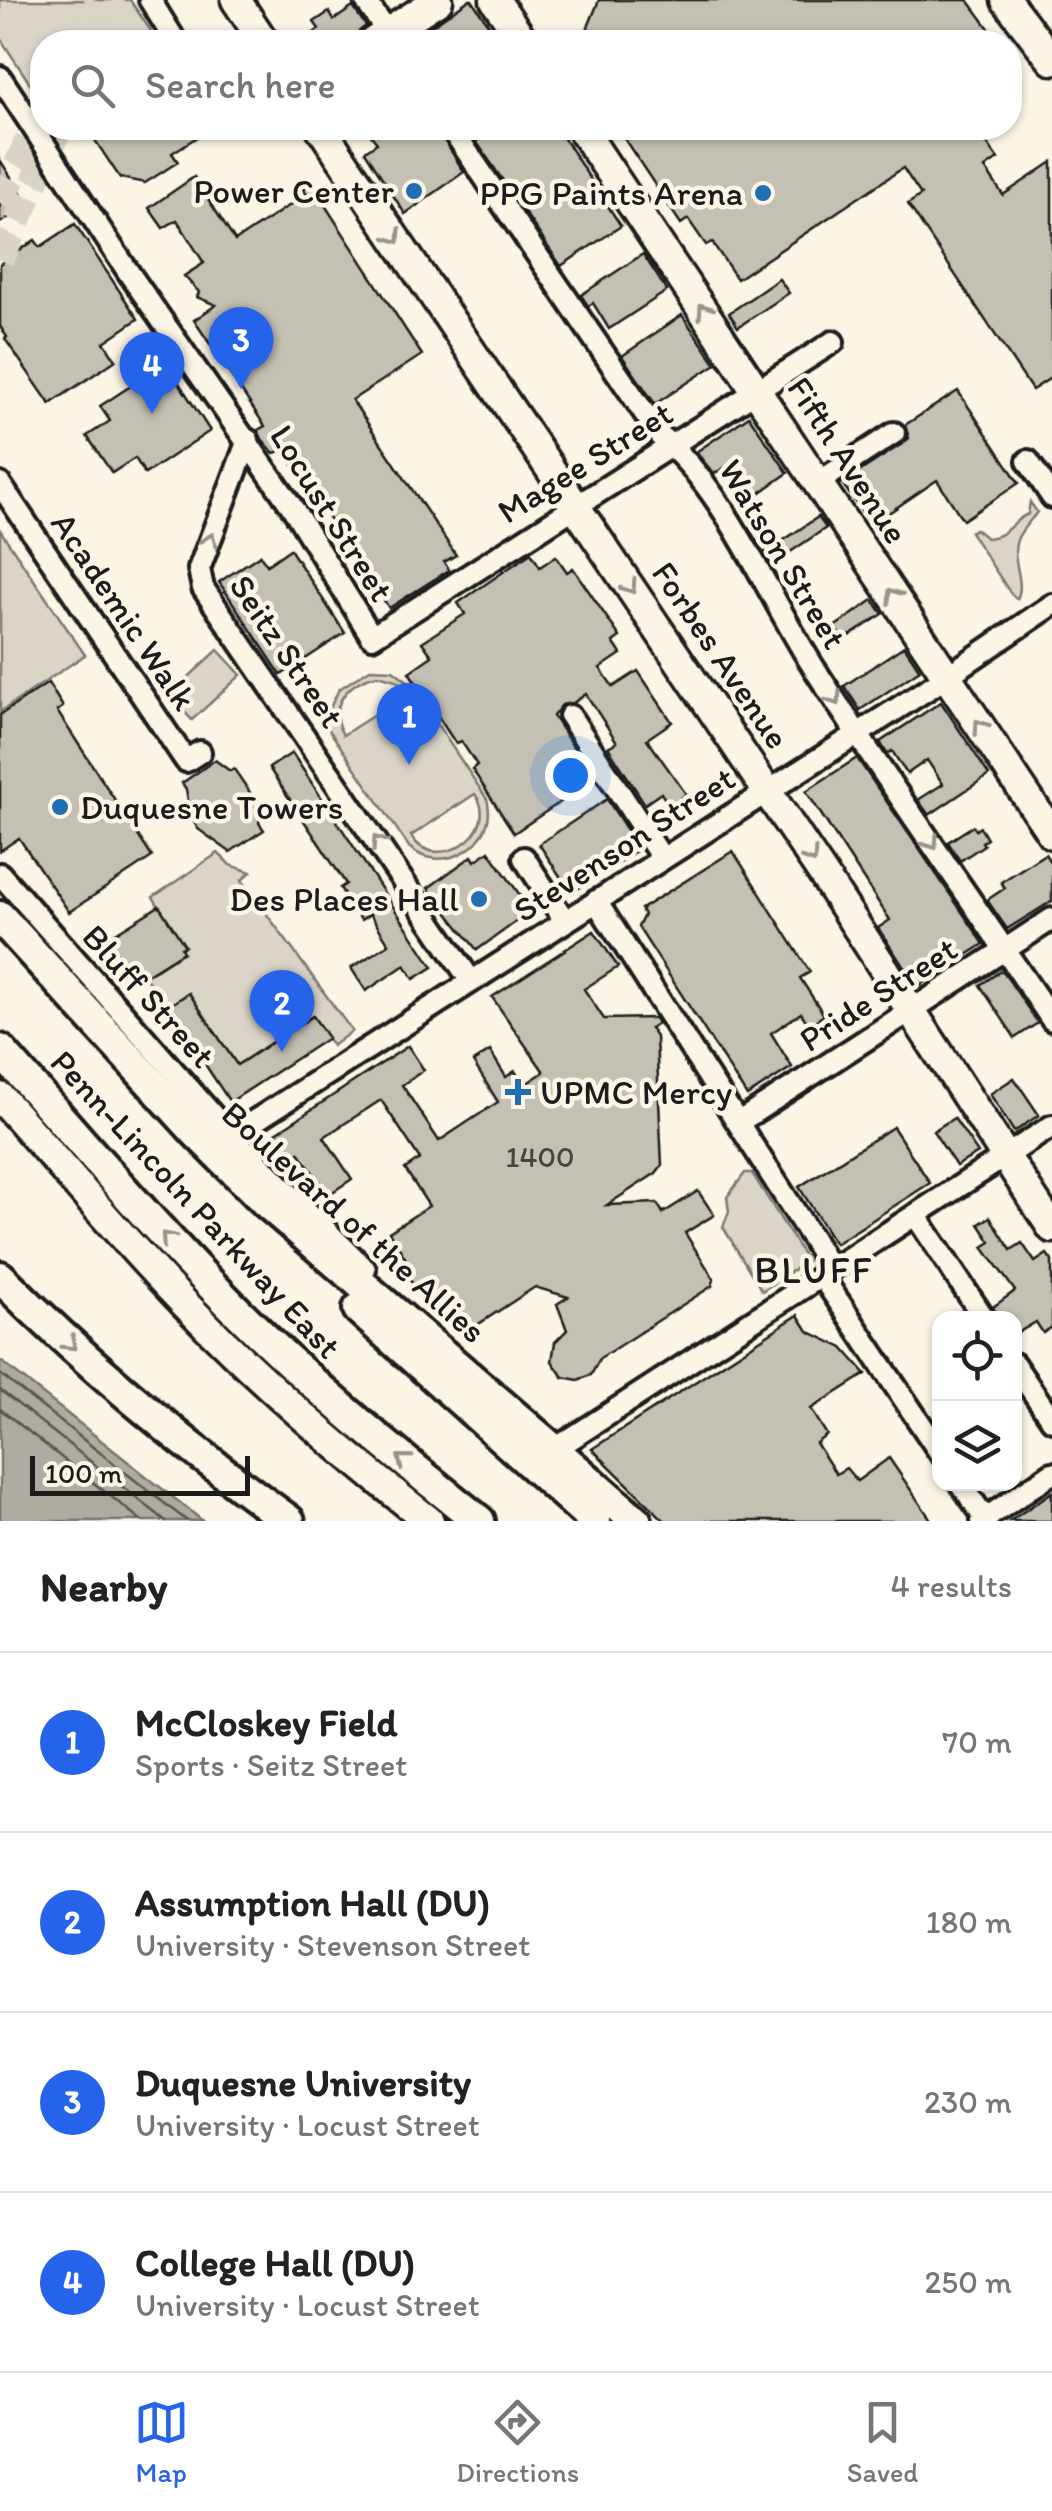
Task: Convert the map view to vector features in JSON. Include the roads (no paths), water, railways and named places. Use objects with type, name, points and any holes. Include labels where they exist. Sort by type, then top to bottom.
[{"type":"highway","name":"Boulevard of the Allies","points":[[0,916],[196,1132],[266,1202],[636,1521]]},
{"type":"highway","name":"Boulevard of the Allies","points":[[0,943],[234,1195],[596,1521]]},
{"type":"highway","name":"Penn-Lincoln Parkway East","points":[[0,1050],[168,1240],[267,1341],[360,1424],[479,1521]]},
{"type":"highway","points":[[0,1276],[137,1404],[288,1521]]},
{"type":"main road","points":[[236,0],[256,30]]},
{"type":"main road","points":[[396,30],[438,0]]},
{"type":"main road","points":[[495,0],[516,30]]},
{"type":"main road","points":[[1006,0],[1052,60]]},
{"type":"main road","points":[[1029,0],[1052,30]]},
{"type":"main road","name":"Forbes Avenue","points":[[329,140],[767,791],[1052,1228]]},
{"type":"main road","name":"Fifth Avenue","points":[[589,140],[1052,834]]},
{"type":"main road","points":[[0,1097],[145,1261],[220,1339],[299,1413],[428,1521]]},
{"type":"street","points":[[150,0],[169,30]]},
{"type":"street","points":[[365,0],[380,30]]},
{"type":"street","name":"Locust Street","points":[[0,77],[30,123]]},
{"type":"street","name":"Locust Street","points":[[41,140],[131,276],[248,440],[372,637]]},
{"type":"street","name":"Watson Street","points":[[459,140],[660,436],[685,457],[742,543],[814,668],[1052,1020]]},
{"type":"street","name":"Magee Street","points":[[372,637],[833,342]]},
{"type":"street","points":[[818,482],[894,432]]},
{"type":"street","name":"Seitz Street","points":[[248,440],[199,569],[202,588],[471,981]]},
{"type":"street","points":[[1028,461],[1052,498]]},
{"type":"street","name":"Academic Walk","points":[[0,484],[186,761],[200,752]]},
{"type":"street","name":"Stevenson Street","points":[[231,1136],[947,676],[1052,604]]},
{"type":"street","points":[[570,716],[662,858]]},
{"type":"street","points":[[524,858],[565,921]]},
{"type":"street","name":"Bluff Street","points":[[0,874],[231,1136],[349,1254],[555,1448]]},
{"type":"street","points":[[596,901],[813,1240],[823,1257],[829,1287],[932,1440]]},
{"type":"street","name":"Pride Street","points":[[739,1122],[1052,919]]},
{"type":"street","points":[[555,1448],[1052,1126]]},
{"type":"street","points":[[916,1216],[979,1311]]},
{"type":"street","points":[[1022,1376],[1052,1420]]},
{"type":"street","points":[[966,1491],[985,1520],[1052,1473]]},
{"type":"water","points":[[2,1362],[203,1521],[0,1521]]},
{"type":"tunnel","points":[[80,30],[95,0]]},
{"type":"tunnel","points":[[102,30],[124,0]]},
{"type":"tunnel","points":[[0,204],[30,138]]},
{"type":"tunnel","points":[[0,260],[54,140]]},
{"type":"place","name":"Power Center","points":[[414,191]]},
{"type":"place","name":"PPG Paints Arena","points":[[763,193]]},
{"type":"place","name":"Duquesne University","points":[[241,389]]},
{"type":"place","name":"College Hall (DU)","points":[[152,414]]},
{"type":"place","name":"McCloskey Field","points":[[409,765]]},
{"type":"place","name":"Duquesne Towers","points":[[60,807]]},
{"type":"place","name":"Des Places Hall","points":[[479,899]]},
{"type":"place","name":"Assumption Hall (DU)","points":[[282,1052]]},
{"type":"place","name":"UPMC Mercy","points":[[518,1092]]},
{"type":"district","name":"BLUFF","points":[[814,1270]]}]
